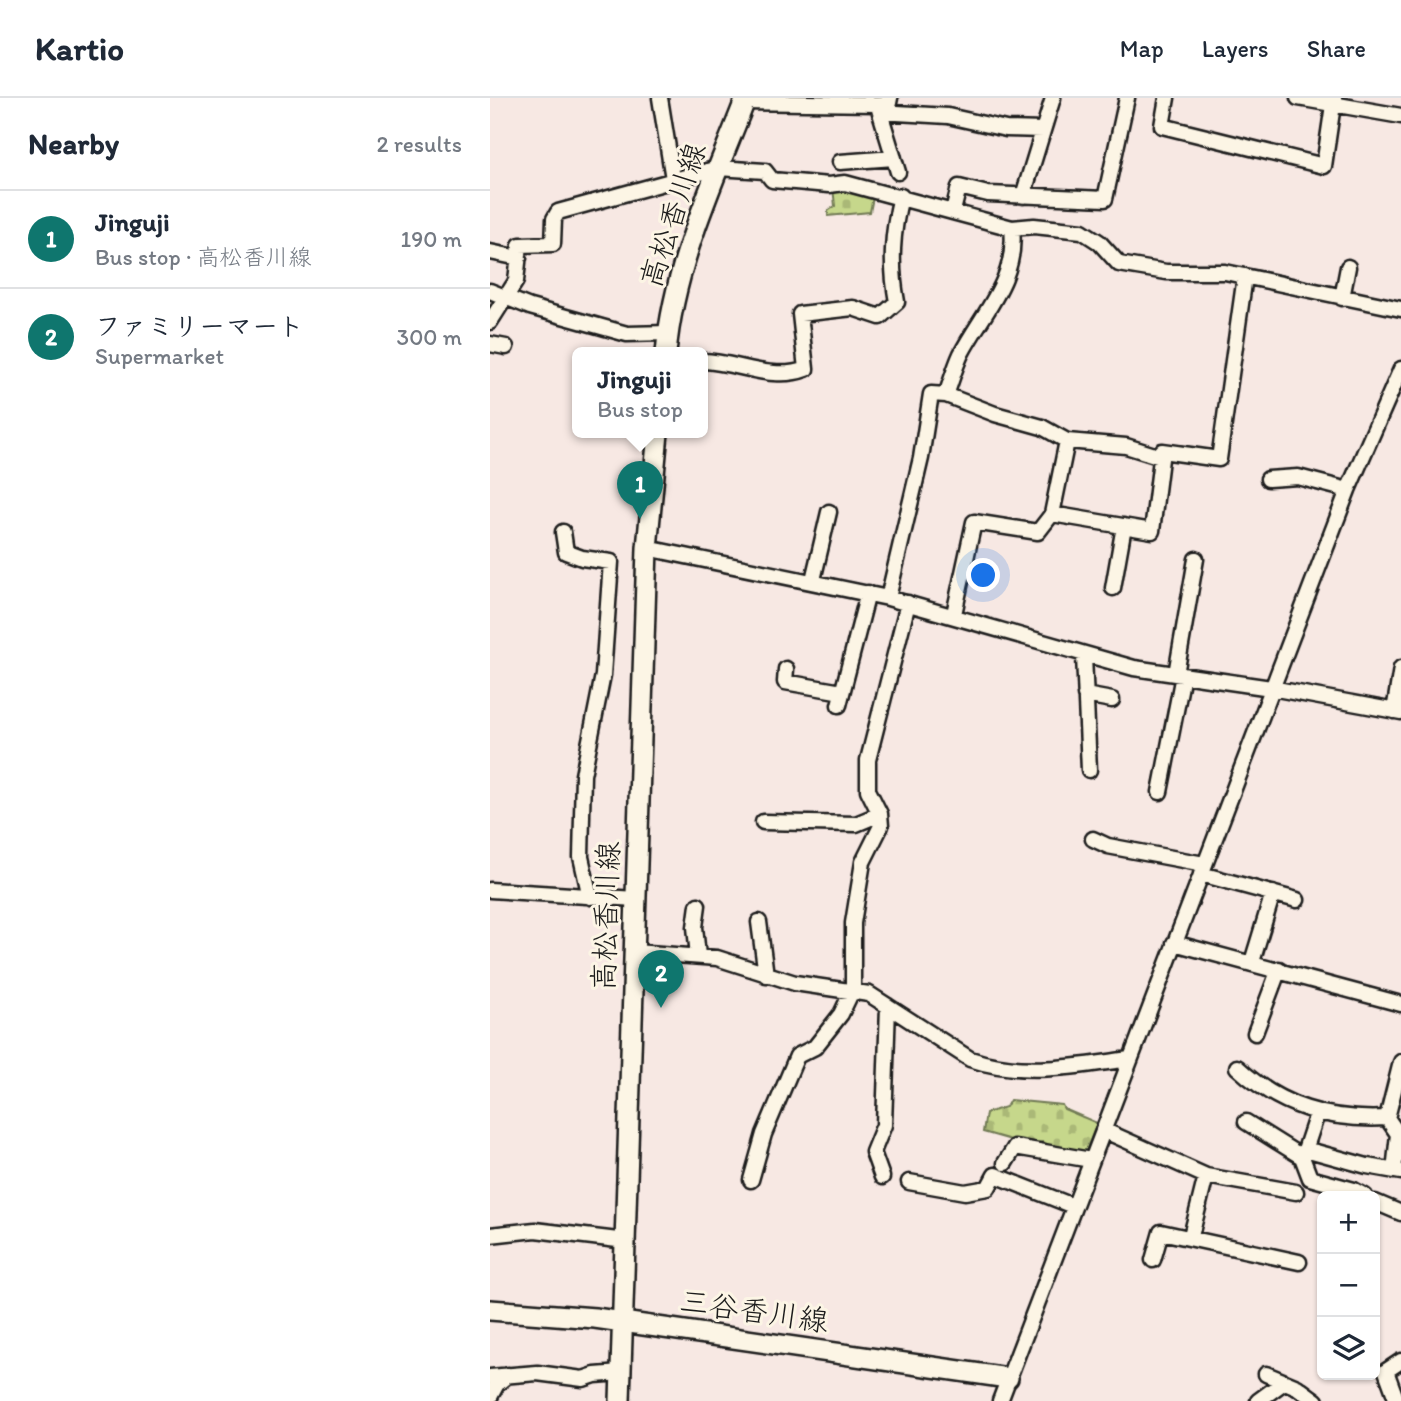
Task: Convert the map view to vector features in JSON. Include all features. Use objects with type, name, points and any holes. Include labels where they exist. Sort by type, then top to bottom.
[{"type":"main road","name":"高松香川線","points":[[667,343],[679,281],[745,100]]},
{"type":"main road","name":"高松香川線","points":[[620,1401],[647,548],[658,438]]},
{"type":"main road","name":"三谷香川線","points":[[490,1310],[624,1322],[1008,1378]]},
{"type":"street","points":[[660,98],[673,179]]},
{"type":"street","points":[[1023,196],[1053,98]]},
{"type":"street","points":[[953,211],[959,187],[988,194],[1105,199],[1127,98]]},
{"type":"street","points":[[1167,98],[1162,126],[1324,166],[1333,101]]},
{"type":"street","points":[[1298,98],[1333,101],[1401,116]]},
{"type":"street","points":[[745,100],[880,103],[1006,129],[1043,130]]},
{"type":"street","points":[[840,162],[896,165],[880,103]]},
{"type":"street","points":[[490,321],[516,281],[520,245],[553,244],[554,219],[558,212],[718,169],[765,171],[772,180],[829,185],[845,183],[1012,228],[1034,226],[1083,232],[1099,242],[1119,264],[1166,272],[1225,272],[1401,309]]},
{"type":"street","points":[[708,361],[777,375],[794,374],[806,369],[800,314],[853,309],[880,317],[897,302],[891,259],[893,229],[901,196]]},
{"type":"street","points":[[946,395],[962,353],[1002,288],[1013,240],[1012,228]]},
{"type":"street","points":[[490,252],[519,258]]},
{"type":"street","points":[[1342,298],[1348,267]]},
{"type":"street","points":[[1052,514],[1152,531],[1161,452],[1219,459],[1245,276]]},
{"type":"street","points":[[490,291],[506,295],[530,307],[667,343]]},
{"type":"street","points":[[490,344],[506,347]]},
{"type":"street","points":[[1000,1401],[1271,688],[1348,490],[1401,369]]},
{"type":"street","points":[[888,597],[921,458],[931,394],[946,395],[995,414],[1042,427],[1067,441],[1126,446],[1161,457]]},
{"type":"street","points":[[954,614],[974,522],[1038,533],[1052,514],[1067,441]]},
{"type":"street","points":[[1268,479],[1298,477],[1348,490]]},
{"type":"street","points":[[813,580],[829,512]]},
{"type":"street","points":[[1113,588],[1124,526]]},
{"type":"street","points":[[563,532],[566,552],[582,558],[611,562],[603,675],[583,775],[581,857],[590,897]]},
{"type":"street","points":[[647,548],[888,597],[954,614],[1084,656],[1134,668],[1271,688],[1397,711],[1401,668]]},
{"type":"street","points":[[1160,792],[1196,559]]},
{"type":"street","points":[[786,669],[786,682],[840,699],[868,593]]},
{"type":"street","points":[[751,1180],[764,1134],[797,1056],[815,1047],[841,1014],[853,989],[853,923],[863,862],[881,826],[880,814],[868,790],[868,760],[908,603]]},
{"type":"street","points":[[1084,656],[1088,770]]},
{"type":"street","points":[[1086,695],[1112,700]]},
{"type":"street","points":[[763,822],[856,824],[880,814]]},
{"type":"street","points":[[1093,839],[1108,846],[1203,869],[1297,900]]},
{"type":"street","points":[[490,890],[636,899]]},
{"type":"street","points":[[1252,962],[1273,894]]},
{"type":"street","points":[[698,905],[695,927],[698,956]]},
{"type":"street","points":[[759,922],[766,975]]},
{"type":"street","points":[[1174,943],[1401,1004]]},
{"type":"street","points":[[634,952],[717,958],[795,983],[869,993],[970,1059],[982,1063],[1045,1070],[1130,1059]]},
{"type":"street","points":[[1255,1033],[1279,970]]},
{"type":"street","points":[[882,1177],[873,1152],[884,1125],[888,1006]]},
{"type":"street","points":[[1387,1118],[1401,1062]]},
{"type":"street","points":[[1237,1067],[1294,1107],[1353,1120],[1387,1118]]},
{"type":"street","points":[[1317,1114],[1304,1153],[1310,1178],[1356,1191]]},
{"type":"street","points":[[1246,1122],[1304,1153],[1398,1172],[1398,1133],[1387,1118]]},
{"type":"street","points":[[1103,1130],[1206,1176],[1296,1192]]},
{"type":"street","points":[[1005,1163],[1014,1147],[1091,1160]]},
{"type":"street","points":[[909,1182],[965,1192],[988,1188],[995,1175],[1073,1206]]},
{"type":"street","points":[[1191,1236],[1206,1176]]},
{"type":"street","points":[[1380,1204],[1401,1213]]},
{"type":"street","points":[[490,1235],[535,1230],[626,1241]]},
{"type":"street","points":[[1153,1260],[1161,1232],[1191,1236],[1299,1262]]},
{"type":"street","points":[[1397,1401],[1386,1371],[1401,1361]]},
{"type":"street","points":[[490,1377],[537,1373],[583,1379],[621,1373]]},
{"type":"street","points":[[490,1397],[497,1384],[509,1374]]},
{"type":"street","points":[[1266,1374],[1297,1387],[1316,1401]]},
{"type":"street","points":[[1258,1401],[1284,1382]]},
{"type":"green space","points":[[833,187],[874,192],[870,212],[828,216],[828,211],[835,206]]},
{"type":"green space","points":[[1010,1100],[1062,1105],[1064,1109],[1097,1123],[1085,1153],[1053,1147],[1043,1142],[1025,1144],[983,1132],[986,1113],[1006,1107]]},
{"type":"place","name":"Jinguji","points":[[640,519]]},
{"type":"place","name":"ファミリーマート","points":[[661,1008]]}]
